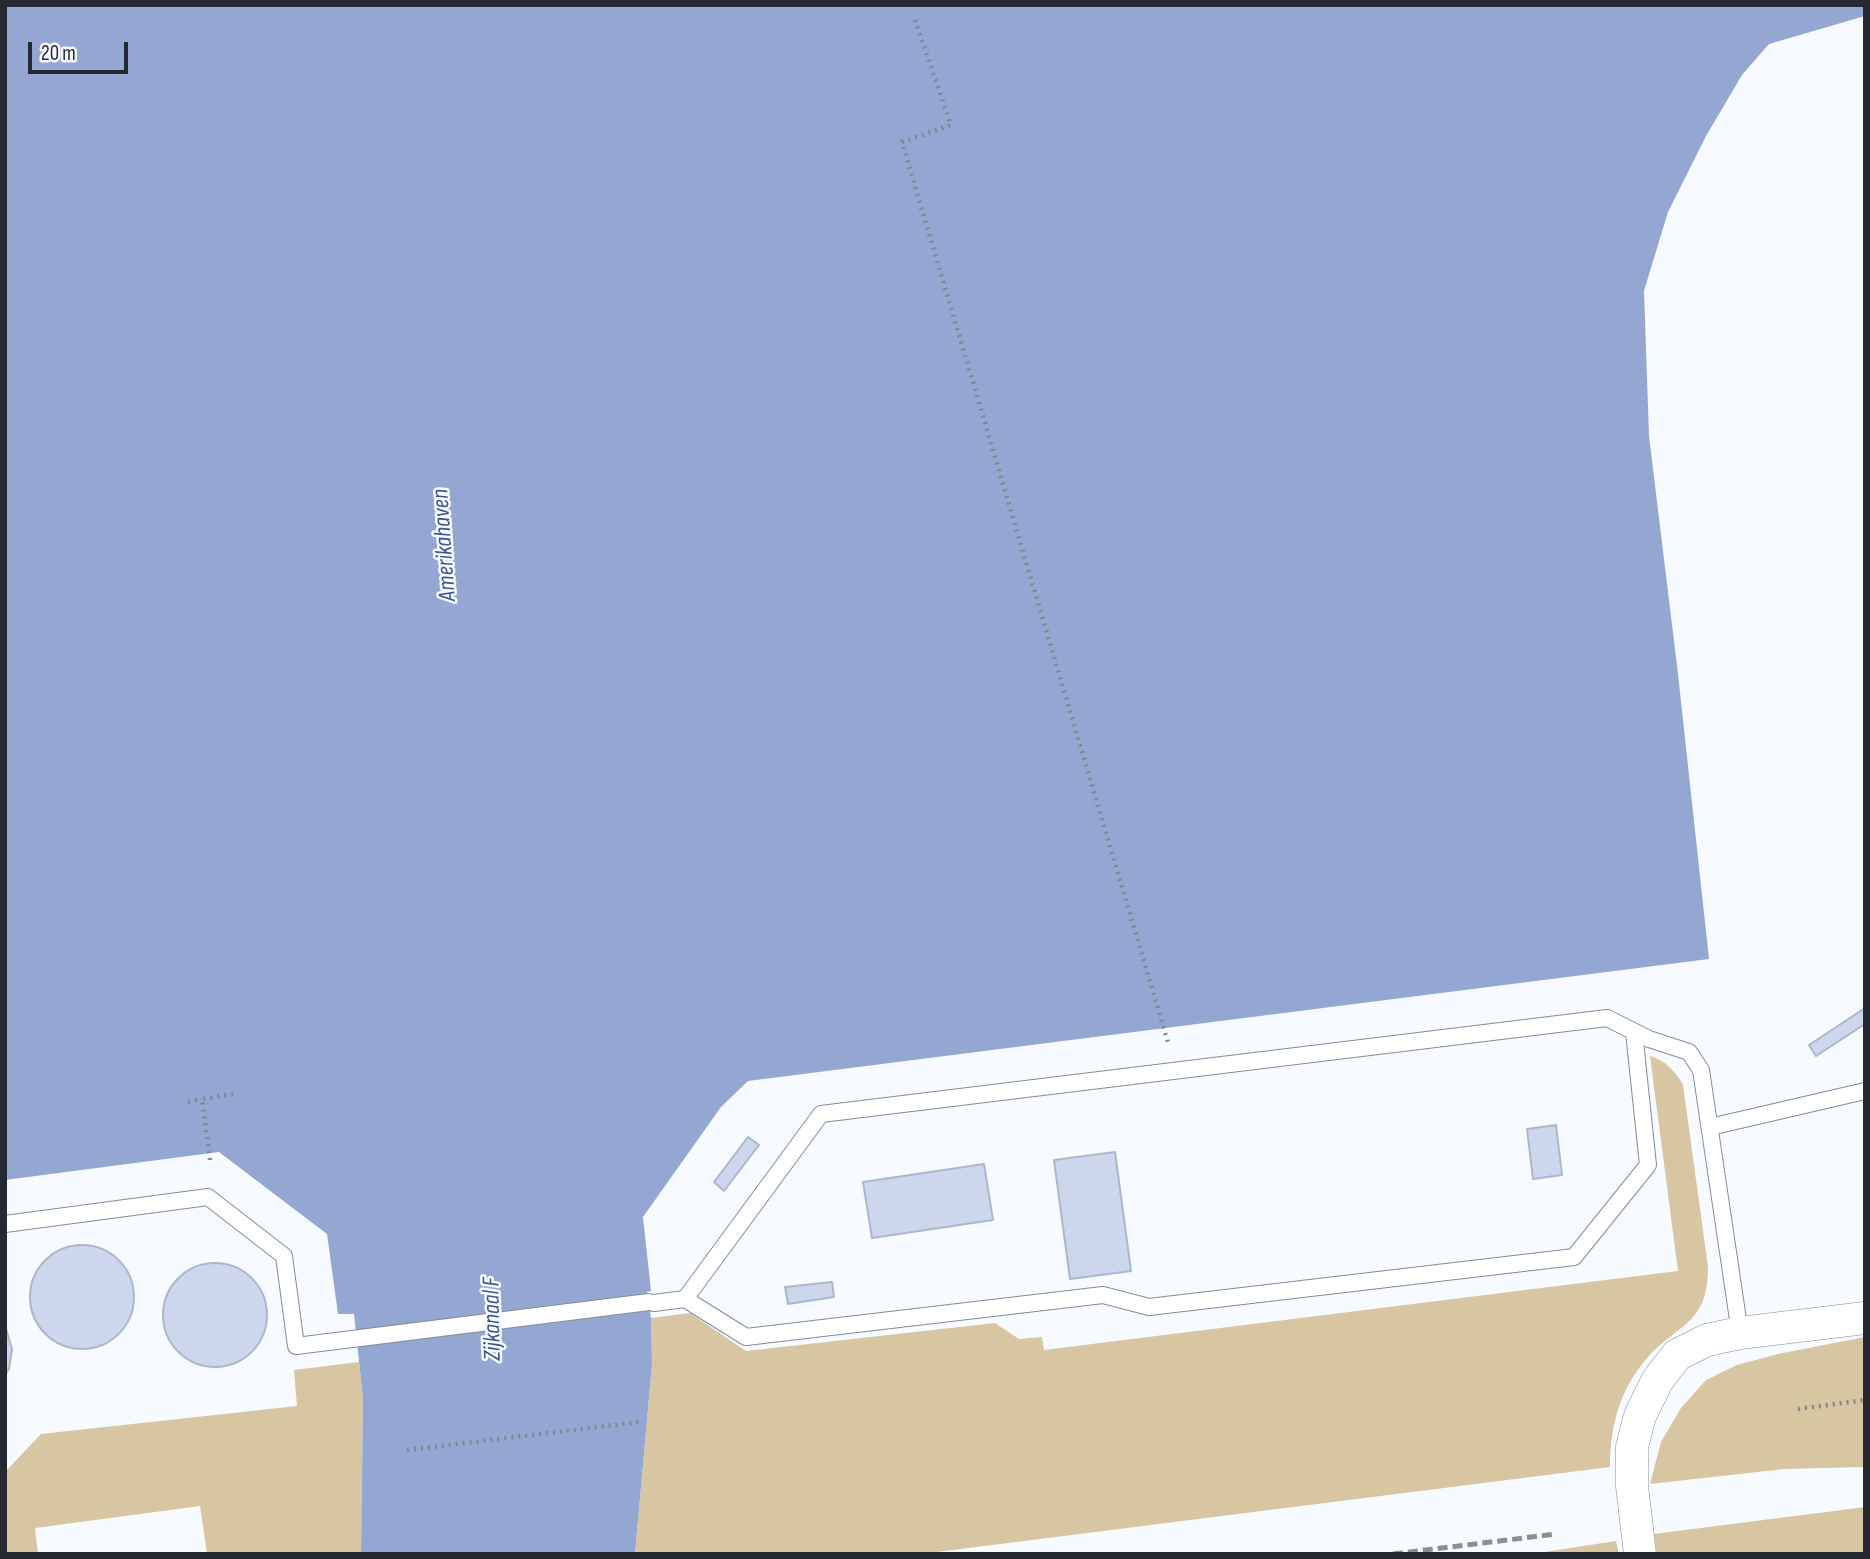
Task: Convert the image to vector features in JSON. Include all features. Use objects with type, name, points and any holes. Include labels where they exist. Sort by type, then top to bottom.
[{"type":"street","points":[[1640,1554],[1632,1486],[1632,1447],[1640,1416],[1657,1381],[1677,1355],[1707,1340],[1740,1333],[1865,1318]]},
{"type":"lane","points":[[685,1299],[821,1114],[1607,1018],[1649,1039],[1689,1052],[1701,1070],[1740,1333]]},
{"type":"lane","points":[[5,1224],[208,1197],[284,1256],[296,1346],[685,1299],[746,1337],[1103,1294],[1149,1307],[1574,1257],[1648,1165],[1634,1032]]},
{"type":"lane","points":[[1710,1127],[1865,1091]]},
{"type":"path","points":[[915,20],[951,124],[902,142],[1170,1047]]},
{"type":"path","points":[[188,1102],[234,1094]]},
{"type":"path","points":[[202,1099],[210,1160]]},
{"type":"path","points":[[1798,1409],[1865,1400]]},
{"type":"path","points":[[407,1450],[640,1422]]},
{"type":"shaded area","points":[[1650,1056],[1669,1067],[1683,1085],[1708,1267],[1707,1286],[1703,1300],[1690,1321],[1648,1357],[1630,1382],[1618,1408],[1610,1467],[921,1554],[635,1554],[652,1364],[651,1318],[690,1313],[746,1351],[995,1323],[1019,1339],[1042,1337],[1044,1350],[1678,1271]]},
{"type":"shaded area","points":[[1865,1337],[1865,1467],[1784,1469],[1650,1484],[1661,1442],[1681,1408],[1706,1380],[1737,1365]]},
{"type":"shaded area","points":[[359,1362],[363,1399],[361,1554],[207,1554],[200,1506],[35,1528],[38,1554],[5,1554],[5,1472],[41,1434],[297,1406],[294,1370]]},
{"type":"shaded area","points":[[1865,1507],[1865,1554],[1657,1554],[1654,1534]]},
{"type":"shaded area","points":[[1616,1541],[1619,1554],[1531,1554]]},
{"type":"water","points":[[5,5],[1865,5],[1865,16],[1769,44],[1742,75],[1706,136],[1668,212],[1644,291],[1649,436],[1709,959],[748,1081],[721,1107],[643,1217],[651,1291],[647,1292],[651,1318],[652,1364],[635,1554],[361,1554],[363,1399],[354,1314],[338,1314],[327,1234],[219,1152],[5,1180]]},
{"type":"building","points":[[1865,1008],[1865,1024],[1816,1056],[1809,1045]]},
{"type":"building","points":[[1556,1125],[1562,1175],[1533,1179],[1527,1129]]},
{"type":"building","points":[[748,1137],[759,1145],[724,1191],[714,1182]]},
{"type":"building","points":[[1115,1152],[1131,1271],[1070,1279],[1054,1160]]},
{"type":"building","points":[[984,1164],[993,1220],[872,1238],[863,1182]]},
{"type":"building","points":[[82,1245],[102,1249],[119,1260],[130,1277],[134,1297],[130,1317],[119,1334],[102,1345],[82,1349],[62,1345],[45,1334],[34,1317],[30,1297],[34,1277],[45,1260],[62,1249]]},
{"type":"building","points":[[215,1263],[235,1267],[252,1278],[263,1295],[267,1315],[263,1335],[252,1352],[235,1363],[215,1367],[195,1363],[178,1352],[167,1335],[163,1315],[167,1295],[178,1278],[195,1267]]},
{"type":"building","points":[[832,1282],[834,1297],[788,1304],[785,1287]]},
{"type":"building","points":[[5,1325],[12,1349],[9,1369],[5,1375]]},
{"type":"railway","points":[[1393,1554],[1556,1534]]},
{"type":"water label","name":"Amerikahaven","points":[[445,545]]},
{"type":"water label","name":"Zijkanaal F","points":[[493,1319]]}]
